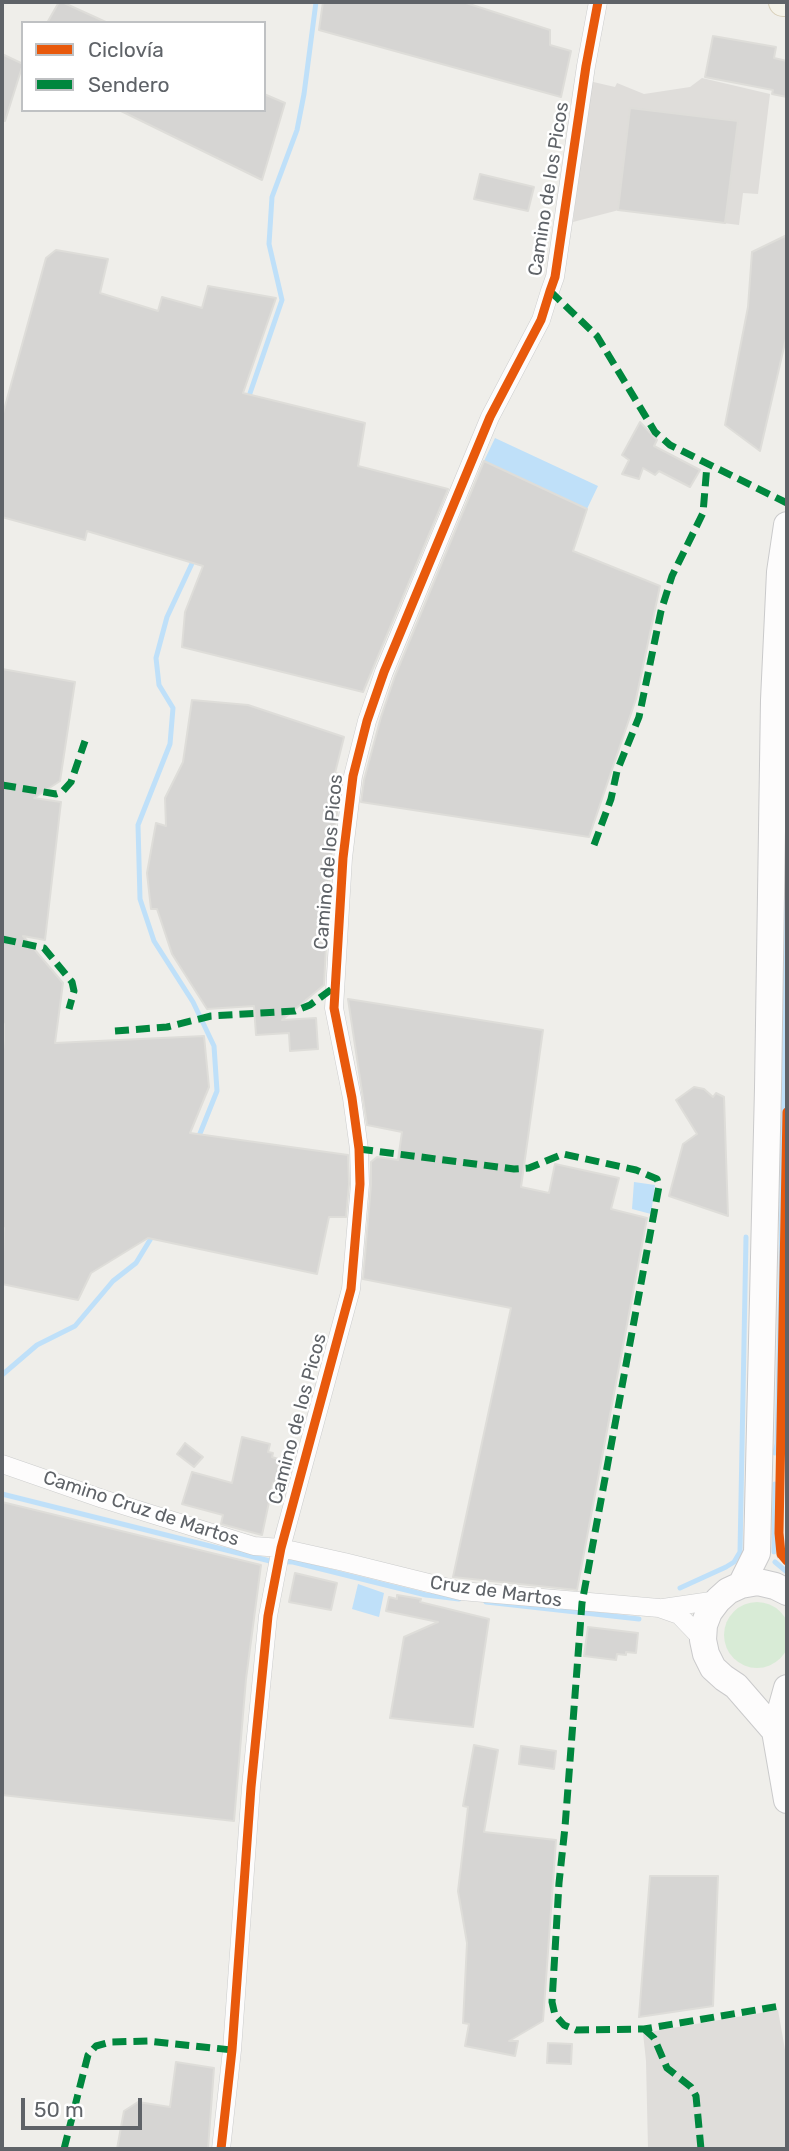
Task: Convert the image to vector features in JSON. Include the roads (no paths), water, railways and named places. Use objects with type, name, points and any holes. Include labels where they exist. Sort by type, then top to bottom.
[{"type":"main road","points":[[781,1589],[769,1548],[768,1088],[774,701],[780,572],[787,525]]},
{"type":"main road","points":[[769,1548],[741,1585],[718,1600],[709,1612],[704,1625],[703,1640],[713,1668],[736,1686],[775,1731]]},
{"type":"main road","points":[[741,1585],[758,1582],[781,1589]]},
{"type":"main road","points":[[736,1686],[756,1690],[775,1687],[787,1680]]},
{"type":"main road","points":[[787,1688],[775,1731],[787,1800]]},
{"type":"street","name":"Camino de los Picos","points":[[221,2149],[232,2050],[251,1787],[268,1615],[279,1558],[351,1289],[360,1184],[359,1150],[352,1098],[334,1008],[343,858],[353,776],[367,720],[384,672],[490,417],[541,320],[552,284],[598,2]]},
{"type":"street","name":"Camino Cruz de Martos","points":[[2,1464],[254,1546],[279,1558]]},
{"type":"street","name":"Cruz de Martos","points":[[279,1558],[461,1591],[659,1608],[679,1615],[703,1640]]},
{"type":"street","points":[[659,1608],[718,1600]]},
{"type":"water","points":[[495,438],[598,486],[587,509],[484,461]]},
{"type":"water","points":[[634,1182],[655,1185],[651,1214],[632,1209]]},
{"type":"water","points":[[358,1584],[384,1593],[379,1617],[352,1609]]},
{"type":"waterway","points":[[248,399],[282,300],[269,244],[272,197],[297,130],[316,2]]},
{"type":"waterway","points":[[195,557],[167,617],[156,658],[159,685],[173,708],[170,744],[138,825],[140,899],[154,941],[193,1002],[214,1046],[217,1091],[197,1141]]},
{"type":"waterway","points":[[775,1453],[781,1277],[787,779]]},
{"type":"waterway","points":[[2,1375],[37,1345],[75,1326],[113,1281],[136,1263],[153,1235]]},
{"type":"waterway","points":[[680,1588],[726,1567],[734,1562],[740,1552],[746,1237]]},
{"type":"waterway","points":[[774,1552],[775,1484]]},
{"type":"waterway","points":[[2,1494],[270,1561],[293,1562],[426,1595],[459,1599]]},
{"type":"waterway","points":[[775,1562],[787,1572]]},
{"type":"waterway","points":[[486,1602],[639,1619]]}]
